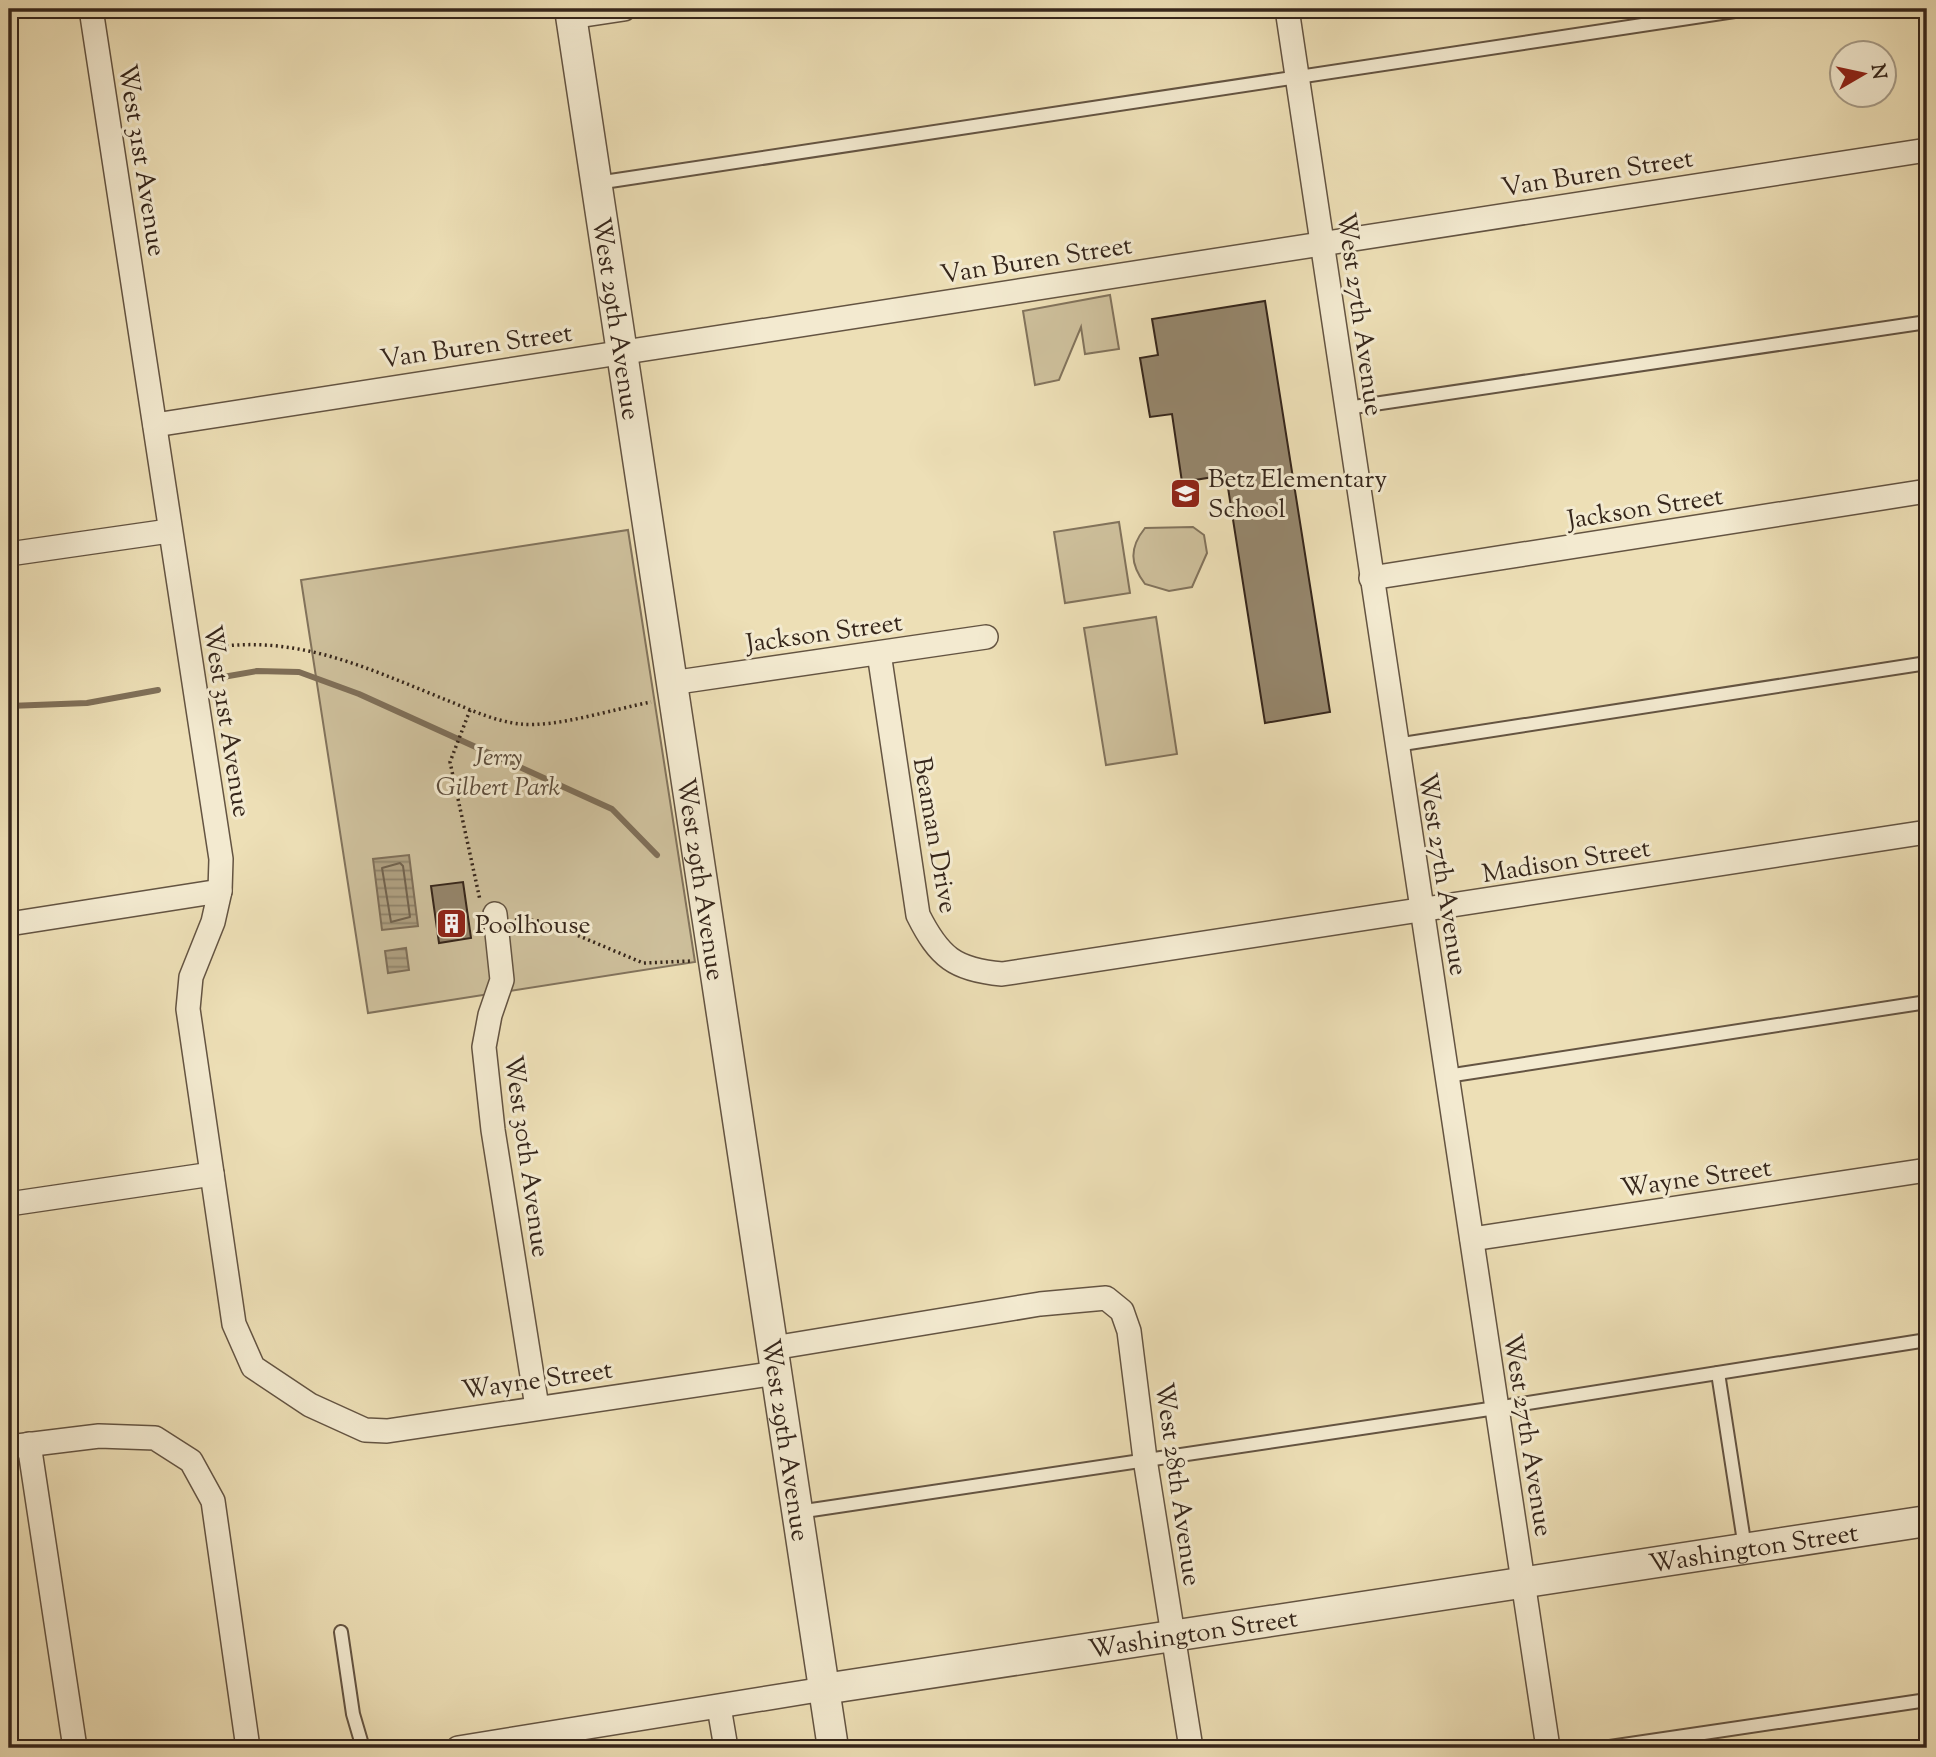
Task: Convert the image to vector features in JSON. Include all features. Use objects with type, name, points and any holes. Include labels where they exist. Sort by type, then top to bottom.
[{"type":"street","name":"West 31st Avenue","points":[[91,9],[221,859],[220,891],[213,922],[191,976],[188,1009],[234,1324],[253,1367],[310,1405]]},
{"type":"street","points":[[571,13],[624,9]]},
{"type":"street","name":"West 27th Avenue","points":[[1287,9],[1548,1748]]},
{"type":"street","name":"West 29th Avenue","points":[[571,13],[833,1748]]},
{"type":"street","name":"Van Buren Street","points":[[155,425],[1927,150]]},
{"type":"street","name":"Jackson Street","points":[[1371,578],[1927,491]]},
{"type":"street","points":[[9,554],[170,531]]},
{"type":"street","name":"Jackson Street","points":[[672,690],[986,637]]},
{"type":"street","name":"Beaman Drive","points":[[879,653],[910,876],[918,915],[932,944],[952,962],[976,972],[1002,974],[1088,960]]},
{"type":"street","name":"Madison Street","points":[[1088,960],[1927,832]]},
{"type":"street","points":[[9,924],[220,891]]},
{"type":"street","name":"West 30th Avenue","points":[[495,914],[502,980],[490,1015],[485,1047],[493,1130],[537,1407]]},
{"type":"street","name":"Wayne Street","points":[[1472,1239],[1927,1170]]},
{"type":"street","points":[[9,1204],[212,1174]]},
{"type":"street","name":"Wayne Street","points":[[310,1405],[365,1430],[387,1431],[537,1407],[1040,1304],[1106,1298],[1122,1311]]},
{"type":"street","name":"West 28th Avenue","points":[[1122,1311],[1129,1331],[1145,1459],[1191,1748]]},
{"type":"street","points":[[75,1748],[19,1445],[99,1436],[155,1438],[191,1461],[213,1501],[248,1748]]},
{"type":"street","name":"Washington Street","points":[[458,1748],[824,1689],[1927,1521]]},
{"type":"street","points":[[719,1707],[726,1748]]},
{"type":"lane","points":[[597,183],[1748,9]]},
{"type":"lane","points":[[1347,408],[1927,322]]},
{"type":"lane","points":[[1396,745],[1927,663]]},
{"type":"lane","points":[[1447,1076],[1927,1002]]},
{"type":"lane","points":[[799,1512],[1496,1408],[1927,1340]]},
{"type":"lane","points":[[1718,1373],[1745,1549]]},
{"type":"lane","points":[[341,1632],[353,1714],[363,1748]]},
{"type":"lane","points":[[1603,1748],[1927,1700]]},
{"type":"path","points":[[209,648],[241,642],[293,647],[362,666],[469,712],[521,724],[672,690]]},
{"type":"path","points":[[469,712],[450,762],[478,882]]},
{"type":"path","points":[[495,914],[546,922],[643,963],[698,960]]},
{"type":"green space","points":[[1110,295],[1119,349],[1085,354],[1081,327],[1059,380],[1035,385],[1023,311]]},
{"type":"green space","points":[[1119,522],[1130,593],[1065,603],[1054,532]]},
{"type":"green space","points":[[1193,527],[1204,535],[1207,553],[1192,587],[1169,591],[1145,584],[1136,570],[1133,556],[1136,542],[1145,528]]},
{"type":"green space","name":"Jerry Gilbert Park","points":[[628,530],[695,962],[368,1013],[301,580]]},
{"type":"green space","points":[[1156,617],[1177,754],[1106,765],[1084,628]]},
{"type":"water","points":[[409,855],[418,926],[382,930],[373,859]]},
{"type":"water","points":[[406,948],[409,970],[388,973],[385,951]]},
{"type":"building","name":"Betz Elementary School","points":[[1265,301],[1330,712],[1265,723],[1226,475],[1182,482],[1172,414],[1150,417],[1140,358],[1158,355],[1152,319]]},
{"type":"building","name":"Poolhouse","points":[[463,882],[471,938],[439,943],[431,886]]},
{"type":"waterway","points":[[223,677],[257,671],[299,672],[359,694],[612,809],[657,855]]},
{"type":"waterway","points":[[9,706],[87,703],[158,690]]},
{"type":"place","name":"Betz Elementary School","points":[[1185,493]]},
{"type":"place","name":"Poolhouse","points":[[452,924]]}]
